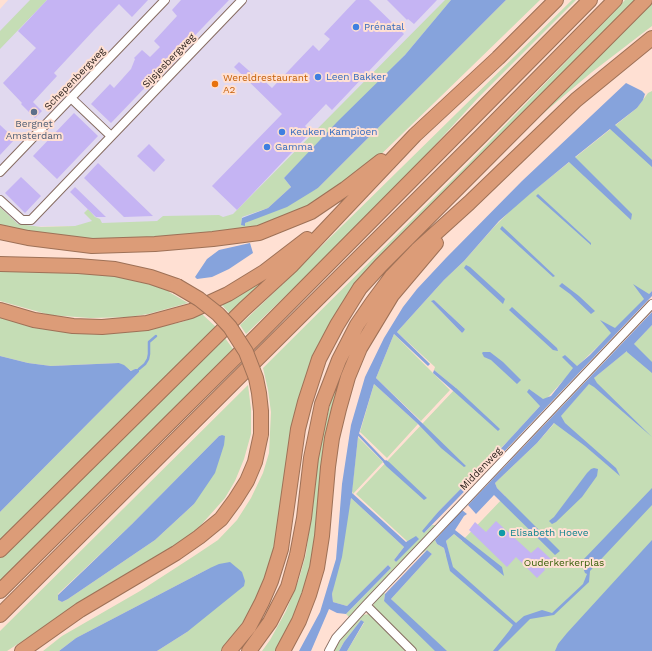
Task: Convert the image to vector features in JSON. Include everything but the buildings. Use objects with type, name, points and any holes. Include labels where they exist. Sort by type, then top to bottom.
[{"type":"highway","points":[[0,550],[292,265],[416,135],[498,58],[556,0]]},
{"type":"highway","points":[[0,591],[258,335],[590,0]]},
{"type":"highway","points":[[0,615],[481,136],[615,0]]},
{"type":"highway","points":[[229,651],[248,627],[262,602],[271,581],[281,549],[298,429],[305,402],[319,359],[340,319],[360,288],[382,265],[646,0]]},
{"type":"highway","points":[[249,651],[270,622],[288,587],[297,555],[316,432],[322,404],[339,360],[357,325],[392,276],[417,250],[469,203],[576,100],[652,38]]},
{"type":"highway","points":[[0,232],[34,239],[92,246],[155,244],[213,239],[259,232],[297,218],[318,208],[416,135]]},
{"type":"highway","points":[[283,651],[299,621],[309,595],[316,568],[322,536],[332,438],[338,409],[348,377],[360,348],[392,294],[469,203]]},
{"type":"highway","points":[[0,310],[34,320],[80,327],[132,325],[176,316],[211,303],[251,281],[340,214]]},
{"type":"highway","points":[[0,264],[78,266],[115,269],[151,277],[177,286],[210,307],[230,327],[252,366],[259,394],[261,411],[261,434],[255,462],[247,481],[221,519],[193,541],[80,610],[22,651]]},
{"type":"street","name":"Schepenbergweg","points":[[0,172],[165,0]]},
{"type":"street","name":"Sijsjesbergweg","points":[[0,200],[19,219],[26,221],[31,220],[242,0]]},
{"type":"street","points":[[71,98],[111,136]]},
{"type":"street","name":"Middenweg","points":[[329,651],[336,638],[652,304]]},
{"type":"street","points":[[366,606],[412,651]]},
{"type":"shaded area","points":[[8,0],[498,0],[245,223],[19,227],[0,210],[0,9]]},
{"type":"green space","points":[[30,0],[47,0],[0,49],[0,31]]},
{"type":"green space","points":[[445,0],[451,0],[405,55],[284,178],[291,187],[268,208],[242,217],[241,225],[318,188],[506,0],[540,0],[365,170],[304,209],[271,222],[248,228],[168,237],[100,240],[77,239],[19,230],[0,225],[0,207],[18,224],[41,227],[75,226],[92,221],[84,213],[88,209],[95,217],[100,219],[102,223],[157,221],[163,216],[219,215],[223,217],[233,214]]},
{"type":"green space","points":[[572,0],[576,0],[477,99],[385,200],[246,334],[240,325]]},
{"type":"green space","points":[[625,0],[652,0],[652,26],[592,72],[527,127],[358,284],[301,393],[291,429],[275,546],[253,607],[235,634],[221,651],[157,651],[187,632],[210,568],[76,638],[59,651],[43,651],[62,636],[140,591],[218,540],[237,520],[251,498],[263,473],[269,453],[271,412],[263,368],[468,164]]},
{"type":"green space","points":[[652,91],[652,291],[611,334],[571,372],[508,441],[438,512],[424,533],[432,525],[438,525],[350,618],[346,614],[391,568],[388,565],[347,606],[333,602],[332,594],[351,498],[404,547],[394,560],[396,562],[408,542],[356,494],[456,388],[434,370],[435,367],[397,332],[444,280],[464,261],[517,204],[637,108],[648,93]],"holes":[[[434,300],[465,329],[462,333],[432,302]]]},
{"type":"green space","points":[[0,271],[82,272],[133,278],[170,290],[169,292],[188,303],[148,314],[129,317],[90,318],[50,315],[0,301]]},
{"type":"green space","points":[[271,276],[231,315],[221,304]]},
{"type":"green space","points":[[202,314],[217,328],[0,540],[0,512],[139,372],[135,369],[132,371],[119,363],[51,366],[28,363],[0,356],[0,317],[27,326],[88,333],[116,333],[141,331],[182,322]]},
{"type":"green space","name":"Ouderkerkerplas","points":[[652,325],[652,651],[347,651],[364,623],[361,620],[339,651],[331,651],[333,646],[361,615],[370,614],[374,609],[373,601],[383,591],[385,594],[384,601],[398,606],[391,599],[432,554],[427,550],[413,559],[439,530],[435,540],[437,544],[444,548],[446,556],[449,554],[446,541],[454,534],[462,541],[505,496],[497,488],[495,483],[537,443],[594,378],[628,350]]},
{"type":"green space","points":[[394,334],[450,390],[421,421],[376,378]]},
{"type":"green space","points":[[225,338],[233,349],[0,585],[0,558]]},
{"type":"green space","points":[[350,355],[353,358],[309,584],[279,651],[262,651],[270,640],[286,611],[299,579],[306,554],[319,452],[331,401]]},
{"type":"green space","points":[[374,384],[418,424],[387,458],[360,432]]},
{"type":"green space","points":[[248,385],[251,409],[251,434],[244,459],[235,481],[225,498],[201,525],[186,538],[161,555],[96,593],[7,651],[0,651],[0,631]],"holes":[[[222,435],[194,504],[155,540],[68,599],[62,602],[58,600],[58,594],[132,524],[219,436]]]},
{"type":"green space","points":[[358,437],[383,462],[353,494],[352,491]]},
{"type":"water","points":[[451,0],[506,0],[318,188],[287,207],[245,223],[245,226],[241,225],[242,218],[268,208],[291,187],[284,178],[337,122],[405,55]]},
{"type":"water","points":[[626,83],[645,94],[643,100],[637,108],[615,125],[652,160],[652,167],[610,129],[575,157],[632,214],[631,220],[569,162],[499,221],[464,261],[444,280],[397,332],[430,364],[428,366],[394,334],[376,378],[466,466],[464,467],[441,448],[418,424],[374,384],[358,437],[352,493],[406,542],[416,536],[419,539],[396,562],[394,560],[404,547],[351,498],[342,557],[332,594],[333,602],[347,606],[388,565],[391,568],[346,614],[337,613],[329,609],[311,651],[299,651],[320,612],[336,559],[342,484],[351,425],[365,377],[384,338],[403,307],[417,289],[446,258],[522,181]]},
{"type":"water","points":[[538,194],[591,243],[591,245],[536,196]]},
{"type":"water","points":[[502,226],[555,276],[553,277],[500,229]]},
{"type":"water","points":[[250,243],[253,253],[229,269],[212,277],[197,279],[195,277],[207,259],[219,250]]},
{"type":"water","points":[[466,265],[505,299],[503,304],[464,268]]},
{"type":"water","points":[[562,283],[595,311],[591,314],[570,294],[559,286]]},
{"type":"water","points":[[633,284],[649,294],[652,291],[652,296],[500,456],[496,454],[540,406],[527,392],[529,389],[543,399],[551,396],[573,368],[562,357],[565,355],[577,366],[611,333],[600,320],[615,328],[644,299]]},
{"type":"water","points":[[434,300],[465,329],[462,333],[431,301]]},
{"type":"water","points":[[512,307],[557,348],[558,351],[553,350],[509,310]]},
{"type":"water","points":[[652,312],[652,325],[634,344],[652,362],[652,373],[627,351],[594,378],[597,383],[652,437],[589,384],[561,416],[565,423],[616,468],[620,476],[585,446],[554,423],[537,443],[495,483],[497,488],[560,551],[555,555],[494,495],[476,514],[468,505]]},
{"type":"water","points":[[483,352],[490,352],[503,362],[521,380],[517,384],[491,360],[484,357]]},
{"type":"water","points":[[0,356],[28,363],[51,366],[119,363],[131,371],[139,369],[139,372],[0,512]]},
{"type":"water","points":[[434,370],[456,388],[500,429],[498,431],[433,373]]},
{"type":"water","points":[[219,436],[225,436],[224,445],[215,473],[194,504],[155,540],[68,599],[62,602],[58,600],[58,595],[132,524]]},
{"type":"water","points":[[386,460],[427,498],[424,500],[386,466],[383,462]]},
{"type":"water","points":[[488,461],[491,464],[424,533],[422,531],[438,512]]},
{"type":"water","points":[[594,468],[598,469],[597,476],[582,497],[552,524],[549,521],[554,517],[587,473]]},
{"type":"water","points":[[652,488],[652,505],[590,571],[589,582],[554,615],[530,619],[498,651],[493,651],[513,625],[450,571],[444,548],[437,544],[435,540],[462,510],[467,514],[455,530],[502,567],[504,576],[454,534],[446,541],[453,567],[516,623],[524,616],[542,610],[552,613],[583,584],[587,574],[585,573],[582,565],[583,560]]},
{"type":"water","name":"Ouderkerkerplas","points":[[652,540],[652,651],[555,651],[558,644],[567,633]]},
{"type":"water","points":[[427,550],[432,554],[391,599],[447,651],[435,651],[384,601],[385,594]]},
{"type":"water","points":[[230,562],[242,572],[245,581],[244,586],[187,632],[157,651],[59,651],[76,638],[210,568],[219,564]]},
{"type":"water","points":[[361,620],[364,622],[347,651],[339,651],[344,642]]},
{"type":"waterway","points":[[139,369],[148,359],[149,342],[156,336]]},
{"type":"waterway","points":[[358,434],[384,461]]},
{"type":"place","name":"Prénatal","points":[[356,27]]},
{"type":"place","name":"Leen Bakker","points":[[318,77]]},
{"type":"place","name":"Wereldrestaurant A2","points":[[215,84]]},
{"type":"place","name":"Bergnet Amsterdam","points":[[34,112]]},
{"type":"place","name":"Keuken Kampioen","points":[[282,132]]},
{"type":"place","name":"Gamma","points":[[267,147]]},
{"type":"place","name":"Elisabeth Hoeve","points":[[502,533]]}]
